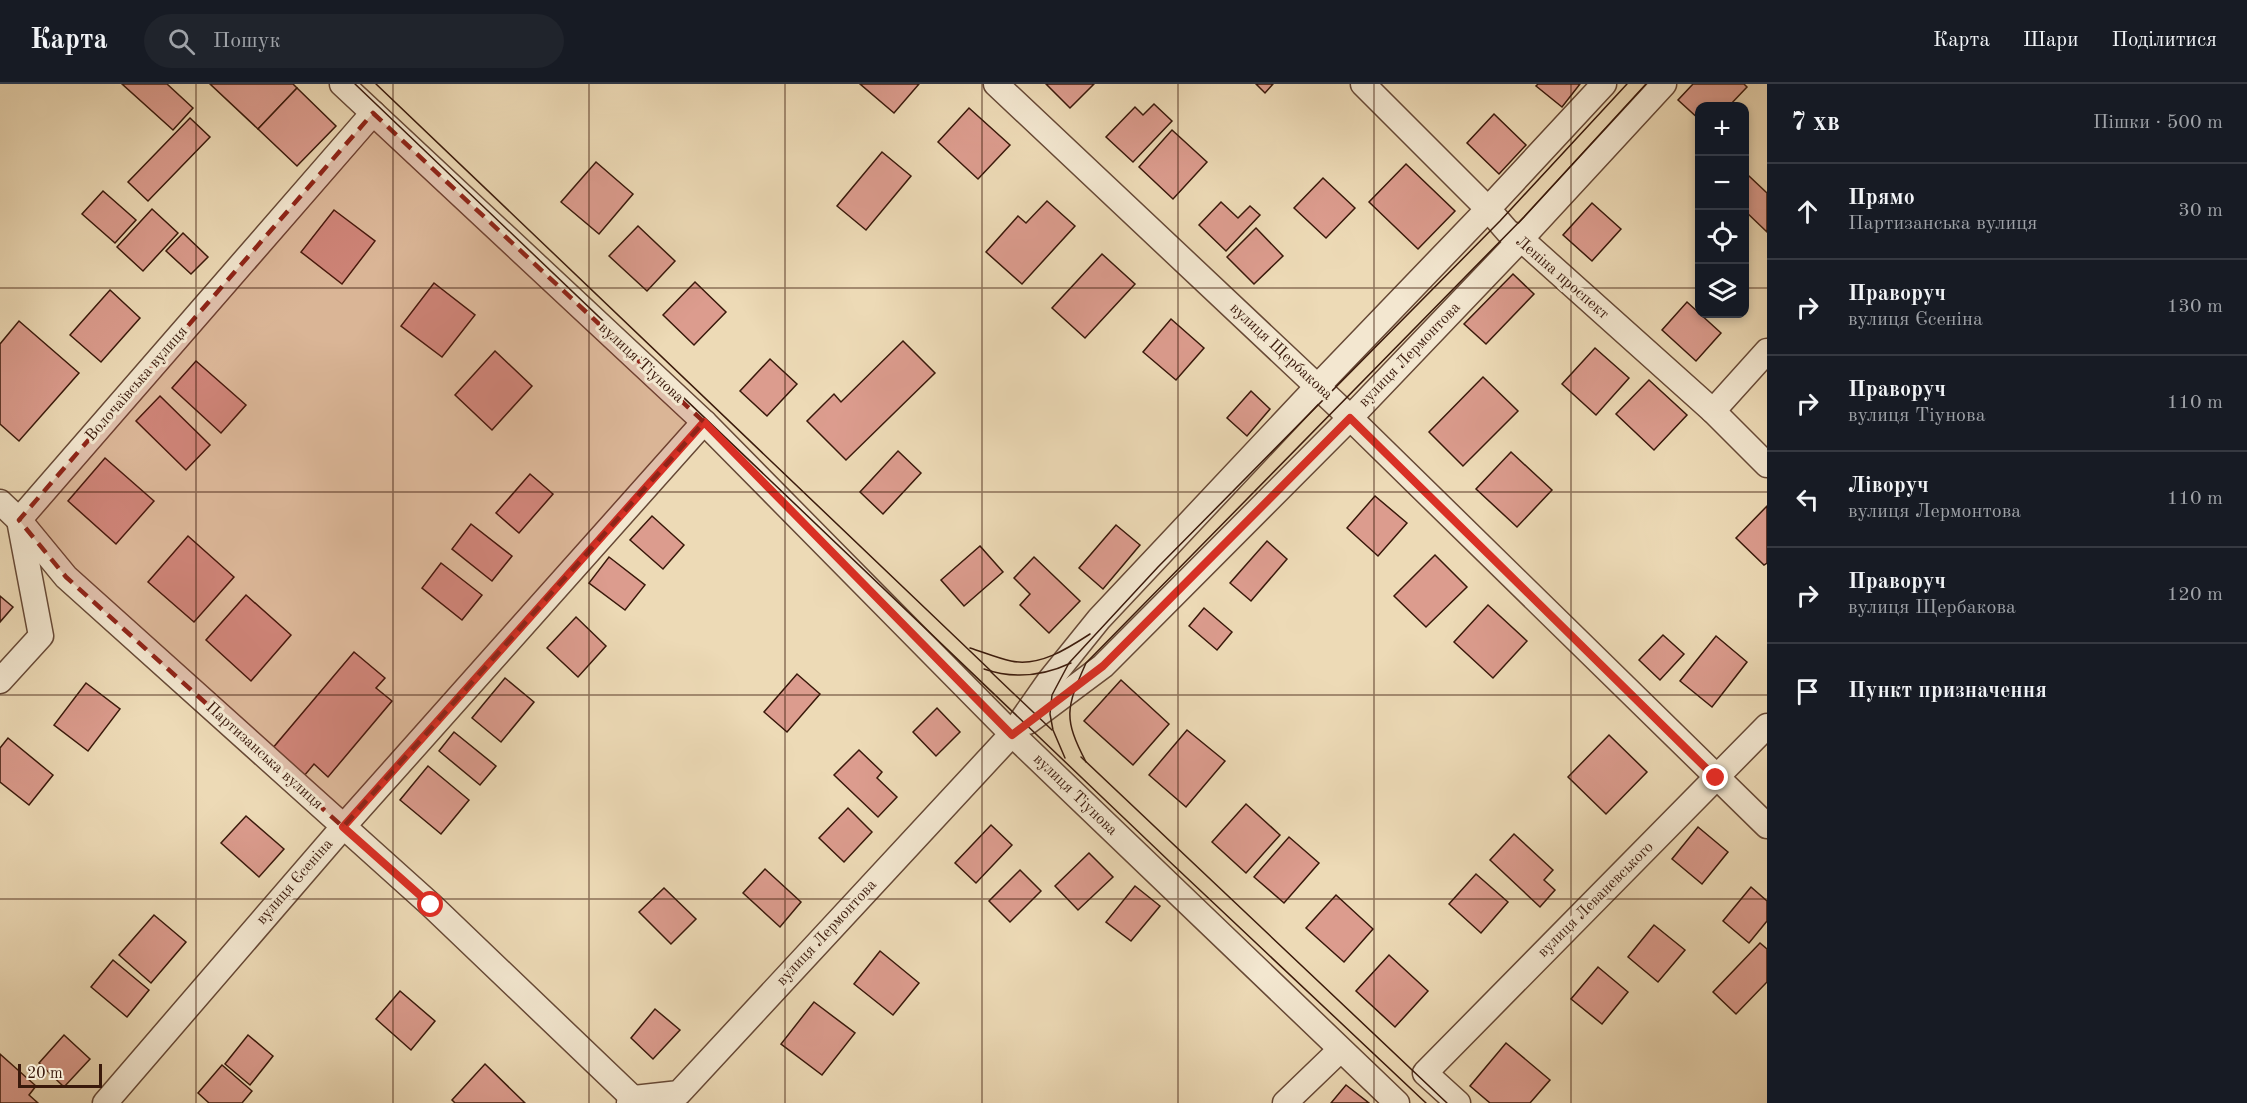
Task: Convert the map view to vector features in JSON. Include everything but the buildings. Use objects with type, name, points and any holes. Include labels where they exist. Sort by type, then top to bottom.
[{"type":"street","name":"вулиця Тіунова","points":[[342,84],[704,422],[1012,735],[1397,1103]]},
{"type":"street","name":"вулиця Щербакова","points":[[996,84],[1350,418],[1767,826]]},
{"type":"street","name":"Леніна проспект","points":[[1364,84],[1508,232],[1521,239],[1713,411],[1767,465]]},
{"type":"street","name":"вулиця Лермонтова","points":[[634,1101],[678,1098],[1012,735],[1049,681],[1099,619],[1604,84]]},
{"type":"street","name":"вулиця Лермонтова","points":[[1012,735],[1103,666],[1350,418],[1521,239],[1664,84]]},
{"type":"street","name":"Волочаївська вулиця","points":[[19,520],[373,113]]},
{"type":"street","points":[[1713,411],[1767,351]]},
{"type":"street","name":"вулиця Єсеніна","points":[[105,1103],[343,827],[704,422]]},
{"type":"street","name":"Партизанська вулиця","points":[[0,502],[19,520],[66,577],[431,905],[634,1101]]},
{"type":"street","points":[[0,681],[41,636],[19,520]]},
{"type":"street","name":"вулиця Леваневського","points":[[1458,1103],[1425,1073],[1767,726]]},
{"type":"street","points":[[1285,1103],[1340,1050]]},
{"type":"highlighted area","points":[[373,113],[704,422],[343,827],[66,577],[19,520]]},
{"type":"tram line","points":[[355,84],[1169,861],[1426,1103]]},
{"type":"tram line","points":[[376,84],[992,672]]},
{"type":"tram line","points":[[1065,758],[1053,730],[1050,714],[1052,695],[1069,663],[1158,567],[1500,221],[1627,84]]},
{"type":"tram line","points":[[1086,762],[1073,734],[1070,713],[1074,691],[1086,663],[1524,217],[1646,84]]},
{"type":"tram line","points":[[970,648],[1011,661],[1032,661],[1062,651],[1090,634]]},
{"type":"tram line","points":[[984,669],[1006,674],[1028,675],[1050,671],[1071,663]]},
{"type":"tram line","points":[[991,672],[1052,730]]},
{"type":"tram line","points":[[1081,757],[1447,1103]]},
{"type":"route","points":[[431,905],[343,827],[704,422],[1012,735],[1103,666],[1350,418],[1716,778]]}]
